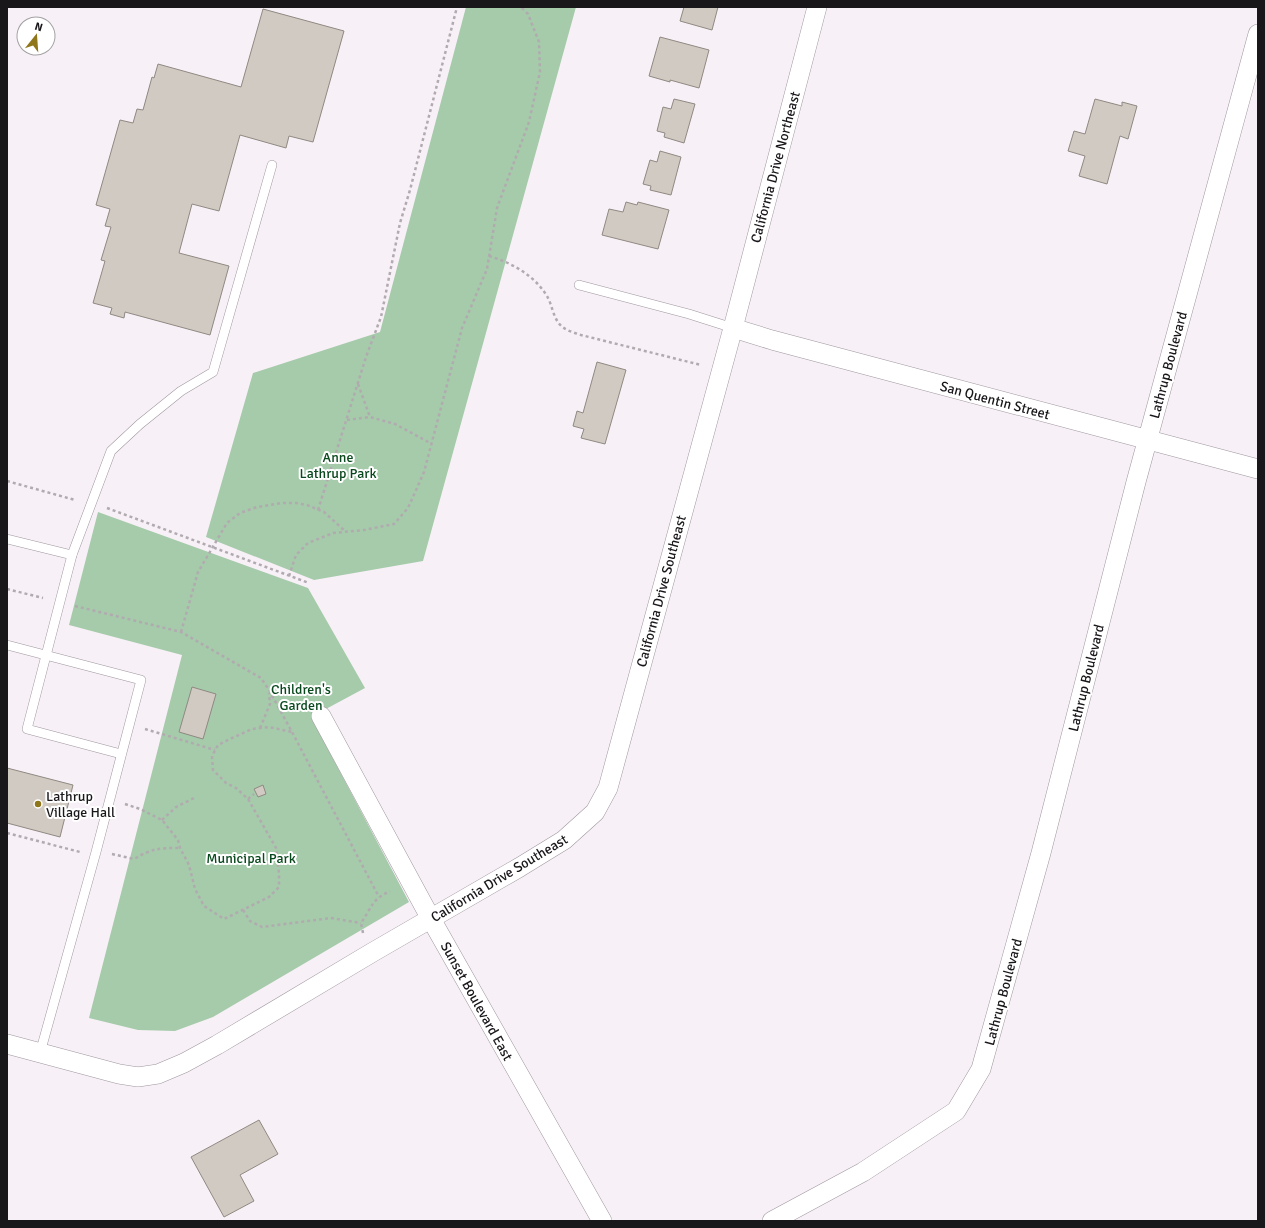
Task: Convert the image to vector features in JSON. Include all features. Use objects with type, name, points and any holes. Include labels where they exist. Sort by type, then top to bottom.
[{"type":"street","name":"California Drive Northeast","points":[[733,328],[817,7]]},
{"type":"street","name":"Lathrup Boulevard","points":[[772,1221],[863,1172],[956,1110],[981,1068],[1041,853],[1147,440],[1258,34]]},
{"type":"street","name":"San Quentin Street","points":[[733,328],[772,340],[1258,469]]},
{"type":"street","name":"California Drive Southeast","points":[[7,1044],[119,1074],[138,1077],[158,1074],[184,1063],[217,1045],[564,840],[595,812],[608,788],[733,328]]},
{"type":"street","name":"Sunset Boulevard East","points":[[321,716],[431,919],[602,1221]]},
{"type":"lane","points":[[121,754],[27,729],[72,555],[111,451],[140,424],[181,391],[214,372],[272,165]]},
{"type":"lane","points":[[579,285],[689,314],[733,328]]},
{"type":"lane","points":[[7,539],[72,555]]},
{"type":"lane","points":[[7,644],[141,680],[96,852],[40,1053]]},
{"type":"path","points":[[318,510],[366,358],[382,317],[400,223],[410,190],[457,7]]},
{"type":"path","points":[[289,576],[296,555],[308,542],[333,532],[364,530],[394,524],[408,508],[424,472],[462,328],[487,269],[497,208],[529,122],[540,72],[539,42],[528,14],[521,7]]},
{"type":"path","points":[[489,256],[517,268],[535,281],[547,296],[558,323],[565,329],[581,335],[703,366]]},
{"type":"path","points":[[358,384],[370,417]]},
{"type":"path","points":[[347,420],[370,417],[395,424],[432,444]]},
{"type":"path","points":[[7,481],[110,509],[309,583]]},
{"type":"path","points":[[181,632],[198,572],[226,524],[240,513],[257,507],[282,503],[296,503],[307,505],[324,512],[346,532]]},
{"type":"path","points":[[7,589],[48,599]]},
{"type":"path","points":[[71,605],[181,632],[261,678],[292,732],[379,897]]},
{"type":"path","points":[[260,728],[270,704],[269,690]]},
{"type":"path","points":[[121,803],[140,809],[162,820],[178,840],[180,848],[189,865],[195,889],[204,906],[224,919],[269,897],[279,887],[280,874],[276,848],[248,799],[236,788],[226,783],[212,770],[212,756],[218,745],[252,729],[269,727],[292,732]]},
{"type":"path","points":[[159,733],[215,750]]},
{"type":"path","points":[[248,799],[254,794]]},
{"type":"path","points":[[162,820],[176,807],[196,798]]},
{"type":"path","points":[[7,833],[81,852]]},
{"type":"path","points":[[106,852],[134,859],[148,851],[180,848]]},
{"type":"path","points":[[366,937],[361,923],[373,902],[379,897],[395,889]]},
{"type":"path","points":[[243,910],[250,921],[262,927],[331,918],[361,923]]},
{"type":"green space","name":"Anne Lathrup Park","points":[[466,7],[576,7],[423,561],[314,580],[206,537],[253,373],[380,332]]},
{"type":"green space","name":"Municipal Park","points":[[98,512],[308,588],[365,688],[311,717],[409,902],[213,1017],[175,1031],[138,1030],[89,1018],[182,655],[69,625]]},
{"type":"building","points":[[684,7],[718,7],[712,30],[680,21]]},
{"type":"building","points":[[263,9],[344,31],[313,142],[289,136],[286,148],[240,135],[219,211],[192,204],[179,253],[229,266],[210,335],[125,312],[124,318],[110,314],[112,308],[93,303],[105,261],[101,260],[111,227],[105,226],[110,209],[96,205],[120,120],[133,123],[137,109],[143,110],[152,77],[154,78],[158,64],[241,87]]},
{"type":"building","points":[[660,37],[709,50],[699,88],[649,76]]},
{"type":"building","points":[[674,99],[695,104],[684,143],[664,137],[665,133],[657,131],[663,107],[671,109]]},
{"type":"building","points":[[1095,99],[1122,106],[1122,102],[1137,106],[1128,139],[1120,136],[1107,184],[1079,176],[1085,156],[1068,151],[1074,131],[1085,134]]},
{"type":"building","points":[[660,151],[681,157],[671,195],[650,190],[651,186],[643,184],[650,160],[657,162]]},
{"type":"building","points":[[626,202],[637,205],[638,202],[669,210],[658,249],[602,235],[609,209],[623,212]]},
{"type":"building","points":[[597,362],[626,370],[605,444],[581,438],[584,429],[573,426],[577,411],[583,413]]},
{"type":"building","points":[[192,687],[216,694],[203,739],[179,732]]},
{"type":"building","name":"Lathrup Village Hall","points":[[7,768],[73,785],[60,837],[7,823]]},
{"type":"building","points":[[263,785],[266,794],[258,797],[254,789]]},
{"type":"building","points":[[259,1120],[278,1154],[240,1175],[254,1201],[224,1217],[191,1157]]},
{"type":"place","name":"Lathrup Village Hall","points":[[38,804]]},
{"type":"park label","name":"Children's Garden","points":[[301,698]]}]
